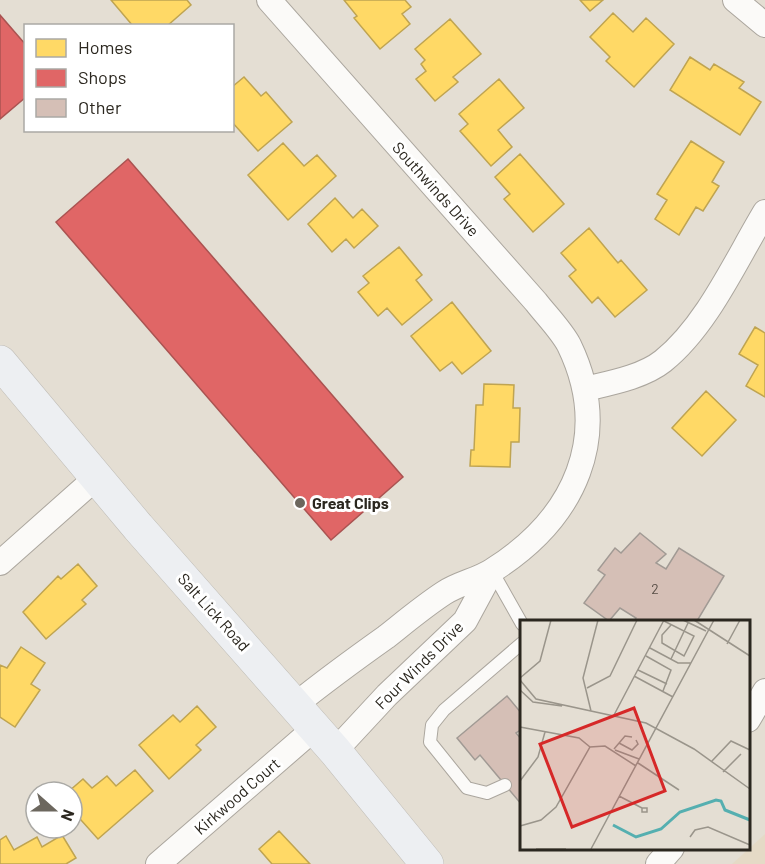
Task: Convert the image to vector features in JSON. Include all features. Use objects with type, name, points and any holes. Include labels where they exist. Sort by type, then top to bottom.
[{"type":"main road","name":"Salt Lick Road","points":[[0,362],[138,527],[315,728],[427,864]]},
{"type":"street","name":"Southwinds Drive","points":[[269,0],[536,302],[568,343],[585,389]]},
{"type":"street","points":[[735,0],[765,25]]},
{"type":"street","points":[[585,389],[636,375],[662,362],[695,329],[765,212]]},
{"type":"street","name":"Four Winds Drive","points":[[315,728],[445,592],[492,571],[531,542],[566,501],[584,460],[588,438],[585,389]]},
{"type":"street","points":[[0,562],[97,477]]},
{"type":"street","name":"Four Winds Drive","points":[[315,728],[387,695],[465,621],[492,571]]},
{"type":"street","points":[[750,717],[765,691]]},
{"type":"street","name":"Kirkwood Court","points":[[158,864],[315,728]]},
{"type":"street","points":[[658,864],[671,849]]},
{"type":"lane","points":[[492,571],[520,620]]},
{"type":"lane","points":[[505,785],[487,793],[467,788],[430,742],[432,725],[444,710],[520,645]]},
{"type":"shaded area","points":[[765,834],[765,864],[732,864],[750,849]]},
{"type":"building: Homes","points":[[111,0],[187,0],[191,5],[169,24],[131,24]]},
{"type":"building: Homes","points":[[344,0],[405,0],[411,7],[402,14],[410,24],[380,49],[354,18],[357,16]]},
{"type":"building: Homes","points":[[580,0],[603,0],[590,11]]},
{"type":"building: Homes","points":[[613,13],[633,32],[646,18],[674,44],[634,87],[606,61],[610,57],[590,37]]},
{"type":"building: Homes","points":[[450,19],[481,54],[453,77],[458,82],[435,101],[416,79],[426,71],[421,64],[425,60],[415,49]]},
{"type":"building: Homes","points":[[690,57],[710,70],[714,64],[744,82],[739,88],[761,102],[740,135],[670,90]]},
{"type":"building: Homes","points":[[244,77],[261,96],[266,92],[292,122],[258,151],[234,124],[234,85]]},
{"type":"building: Homes","points":[[499,79],[524,108],[498,130],[512,147],[491,166],[460,131],[468,124],[459,114]]},
{"type":"building: Homes","points":[[691,141],[724,162],[712,182],[719,186],[703,211],[696,207],[679,235],[655,219],[667,200],[657,194]]},
{"type":"building: Homes","points":[[283,143],[304,166],[317,155],[336,176],[288,220],[248,175]]},
{"type":"building: Homes","points":[[520,154],[564,204],[533,232],[504,199],[510,194],[495,177]]},
{"type":"building: Homes","points":[[335,198],[353,218],[362,209],[378,226],[354,248],[346,239],[332,252],[308,224]]},
{"type":"building: Homes","points":[[589,228],[618,263],[621,260],[647,290],[615,317],[598,297],[592,303],[569,276],[576,270],[561,253]]},
{"type":"building: Homes","points":[[399,247],[422,275],[416,280],[432,300],[402,325],[387,308],[378,316],[358,292],[369,283],[363,276]]},
{"type":"building: Homes","points":[[452,302],[491,351],[462,374],[452,362],[440,371],[411,336]]},
{"type":"building: Homes","points":[[755,327],[765,333],[765,397],[746,386],[758,365],[739,354]]},
{"type":"building: Homes","points":[[484,384],[514,385],[513,408],[520,408],[519,442],[511,442],[510,467],[470,466],[471,450],[474,450],[476,405],[483,405]]},
{"type":"building: Homes","points":[[706,391],[736,420],[702,456],[672,428]]},
{"type":"building: Homes","points":[[78,564],[97,586],[82,600],[86,604],[46,639],[23,612],[58,576],[61,579]]},
{"type":"building: Homes","points":[[21,647],[45,663],[31,684],[40,690],[15,727],[0,717],[0,665],[7,668]]},
{"type":"building: Homes","points":[[197,706],[216,727],[196,745],[201,750],[169,779],[139,745],[173,715],[180,722]]},
{"type":"building: Homes","points":[[135,770],[153,791],[98,839],[84,823],[84,780],[92,788],[107,776],[116,786]]},
{"type":"building: Homes","points":[[279,831],[310,864],[272,864],[259,849]]},
{"type":"building: Homes","points":[[6,836],[14,850],[32,840],[38,840],[42,847],[54,840],[65,840],[76,858],[66,864],[0,864],[0,840]]},
{"type":"building: Shops","points":[[0,15],[24,43],[24,99],[0,119]]},
{"type":"building: Shops","points":[[128,159],[403,477],[331,540],[56,222]]},
{"type":"building: Other","points":[[640,533],[666,554],[656,563],[666,569],[679,548],[724,576],[698,620],[635,620],[636,618],[620,608],[608,620],[584,603],[605,575],[598,570],[615,548],[621,553]]},
{"type":"building: Other","points":[[507,696],[520,712],[520,730],[516,733],[520,738],[520,803],[480,755],[475,760],[457,738]]},
{"type":"place","name":"Great Clips","points":[[300,503]]}]
